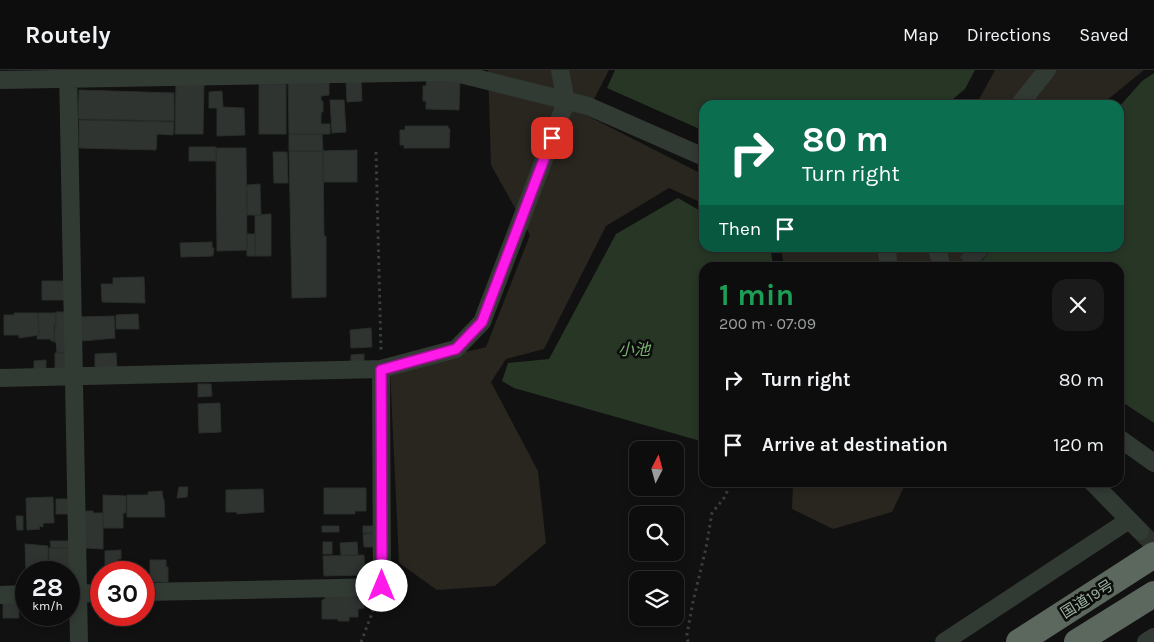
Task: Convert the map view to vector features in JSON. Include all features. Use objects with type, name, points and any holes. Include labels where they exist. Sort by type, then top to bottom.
[{"type":"highway","name":"国道19号","points":[[1019,642],[1154,555]]},
{"type":"highway","name":"国道19号","points":[[1077,642],[1154,594]]},
{"type":"street","points":[[0,378],[381,370],[456,349],[482,322],[566,102],[560,70]]},
{"type":"street","points":[[1023,100],[1047,70]]},
{"type":"street","points":[[0,80],[68,74],[452,72],[588,106],[699,155]]},
{"type":"street","points":[[68,74],[74,561]]},
{"type":"street","points":[[155,592],[382,586],[381,370]]},
{"type":"street","points":[[1124,442],[1154,463]]},
{"type":"street","points":[[944,642],[1135,525],[1097,487]]},
{"type":"street","points":[[0,594],[15,594]]},
{"type":"street","points":[[78,626],[80,642]]},
{"type":"street","points":[[1146,642],[1154,637]]},
{"type":"path","points":[[376,152],[381,370]]},
{"type":"path","points":[[688,642],[687,634],[712,513],[724,498],[730,487]]},
{"type":"path","points":[[361,642],[382,586]]},
{"type":"shaded area","points":[[488,70],[609,70],[586,115],[699,172],[699,202],[669,188],[606,226],[544,349],[506,359],[491,382],[538,471],[546,543],[495,586],[437,590],[399,563],[390,370],[486,347],[530,235],[491,165]]},
{"type":"shaded area","points":[[995,70],[1144,70],[1107,100],[979,100]]},
{"type":"shaded area","points":[[782,252],[981,252],[977,262],[783,262]]},
{"type":"shaded area","points":[[793,487],[904,487],[892,512],[833,529],[792,509]]},
{"type":"water","points":[[615,70],[975,70],[965,89],[952,100],[699,100],[699,129],[607,88]]},
{"type":"water","points":[[1154,73],[1154,423],[1124,403],[1124,262],[981,262],[990,252],[1124,252],[1124,101],[1142,81]]},
{"type":"water","name":"小池","points":[[678,198],[699,210],[699,252],[771,252],[772,262],[699,262],[699,441],[514,388],[502,381],[508,363],[549,359],[616,234]]},
{"type":"building","points":[[329,77],[329,95],[321,96],[323,112],[321,112],[321,124],[330,124],[330,134],[289,134],[288,80]]},
{"type":"building","points":[[427,79],[460,80],[459,110],[426,109],[426,101],[423,101],[423,86],[426,86]]},
{"type":"building","points":[[361,80],[362,101],[347,102],[346,81]]},
{"type":"building","points":[[176,83],[204,83],[203,134],[175,134]]},
{"type":"building","points":[[259,84],[286,84],[286,134],[259,134]]},
{"type":"building","points":[[79,90],[174,93],[174,121],[78,119]]},
{"type":"building","points":[[222,91],[223,107],[244,108],[245,135],[217,136],[217,108],[209,108],[209,92]]},
{"type":"building","points":[[330,100],[344,100],[346,132],[332,133]]},
{"type":"building","points":[[79,120],[174,122],[173,135],[157,134],[156,150],[79,148]]},
{"type":"building","points":[[405,126],[448,126],[450,129],[449,148],[404,148],[404,145],[400,145],[400,130],[405,130]]},
{"type":"building","points":[[289,134],[322,134],[323,151],[289,151]]},
{"type":"building","points":[[189,147],[216,147],[216,161],[189,161]]},
{"type":"building","points":[[216,148],[246,148],[247,250],[217,251]]},
{"type":"building","points":[[357,150],[357,182],[323,182],[323,151]]},
{"type":"building","points":[[289,151],[323,151],[326,297],[292,298]]},
{"type":"building","points":[[273,152],[287,152],[288,183],[274,183]]},
{"type":"building","points":[[260,184],[261,215],[247,215],[247,185]]},
{"type":"building","points":[[271,214],[271,256],[255,256],[255,215]]},
{"type":"building","points":[[247,234],[255,234],[255,256],[247,256]]},
{"type":"building","points":[[212,242],[212,248],[214,248],[213,256],[181,257],[180,243]]},
{"type":"building","points":[[965,252],[989,252],[980,262],[965,262],[960,257]]},
{"type":"building","points":[[144,277],[145,303],[102,302],[101,284],[113,284],[113,278]]},
{"type":"building","points":[[42,281],[65,281],[65,300],[42,300]]},
{"type":"building","points":[[56,312],[65,312],[66,353],[57,353],[56,342],[54,342]]},
{"type":"building","points":[[14,313],[38,313],[39,335],[19,338],[19,335],[4,335],[4,315],[14,315]]},
{"type":"building","points":[[38,313],[56,313],[54,341],[51,341],[51,339],[37,339],[39,335]]},
{"type":"building","points":[[138,314],[139,329],[116,329],[116,315]]},
{"type":"building","points":[[114,316],[115,338],[82,341],[79,317]]},
{"type":"building","points":[[371,328],[372,347],[351,348],[350,330]]},
{"type":"building","points":[[55,353],[67,353],[67,369],[55,369]]},
{"type":"building","points":[[116,353],[117,368],[95,369],[95,354]]},
{"type":"building","points":[[364,354],[364,361],[351,362],[351,355]]},
{"type":"building","points":[[46,360],[46,370],[34,370],[34,361]]},
{"type":"building","points":[[198,384],[211,384],[212,396],[198,397]]},
{"type":"building","points":[[220,403],[221,432],[199,433],[198,404]]},
{"type":"building","points":[[179,487],[188,487],[187,497],[177,498]]},
{"type":"building","points":[[324,488],[366,488],[366,511],[355,511],[355,514],[324,514]]},
{"type":"building","points":[[263,489],[264,512],[237,514],[237,512],[226,512],[226,490]]},
{"type":"building","points":[[162,491],[165,517],[127,517],[127,495],[148,495],[148,492]]},
{"type":"building","points":[[103,495],[126,496],[126,513],[123,513],[123,528],[103,528]]},
{"type":"building","points":[[53,497],[54,523],[43,523],[43,527],[39,526],[40,529],[27,530],[26,498]]},
{"type":"building","points":[[56,499],[70,499],[70,514],[56,514]]},
{"type":"building","points":[[86,511],[103,513],[103,549],[84,548],[83,513],[86,513]]},
{"type":"building","points":[[16,516],[23,516],[23,530],[17,530]]},
{"type":"building","points":[[322,526],[339,526],[339,532],[322,532]]},
{"type":"building","points":[[363,526],[376,526],[376,533],[363,533]]},
{"type":"building","points":[[377,533],[377,547],[364,547],[363,534]]},
{"type":"building","points":[[50,541],[70,541],[70,548],[51,548]]},
{"type":"building","points":[[323,542],[332,542],[332,554],[323,554]]},
{"type":"building","points":[[357,542],[358,555],[341,555],[340,543]]},
{"type":"building","points":[[25,544],[48,546],[48,561],[26,561]]},
{"type":"building","points":[[49,548],[70,548],[70,561],[49,561]]},
{"type":"building","points":[[121,550],[121,559],[118,559],[118,561],[105,561],[105,551]]},
{"type":"building","points":[[364,555],[365,575],[324,576],[323,556]]},
{"type":"building","points":[[166,560],[168,582],[155,582],[155,561],[150,561]]},
{"type":"building","points":[[325,594],[364,598],[364,608],[358,609],[358,617],[349,617],[349,621],[322,619],[322,600],[325,599]]},
{"type":"building","points":[[3,601],[15,601],[15,618],[3,618]]},
{"type":"tunnel","points":[[1140,531],[1154,545]]},
{"type":"route","points":[[382,586],[381,370],[456,349],[482,322],[552,138]]}]
